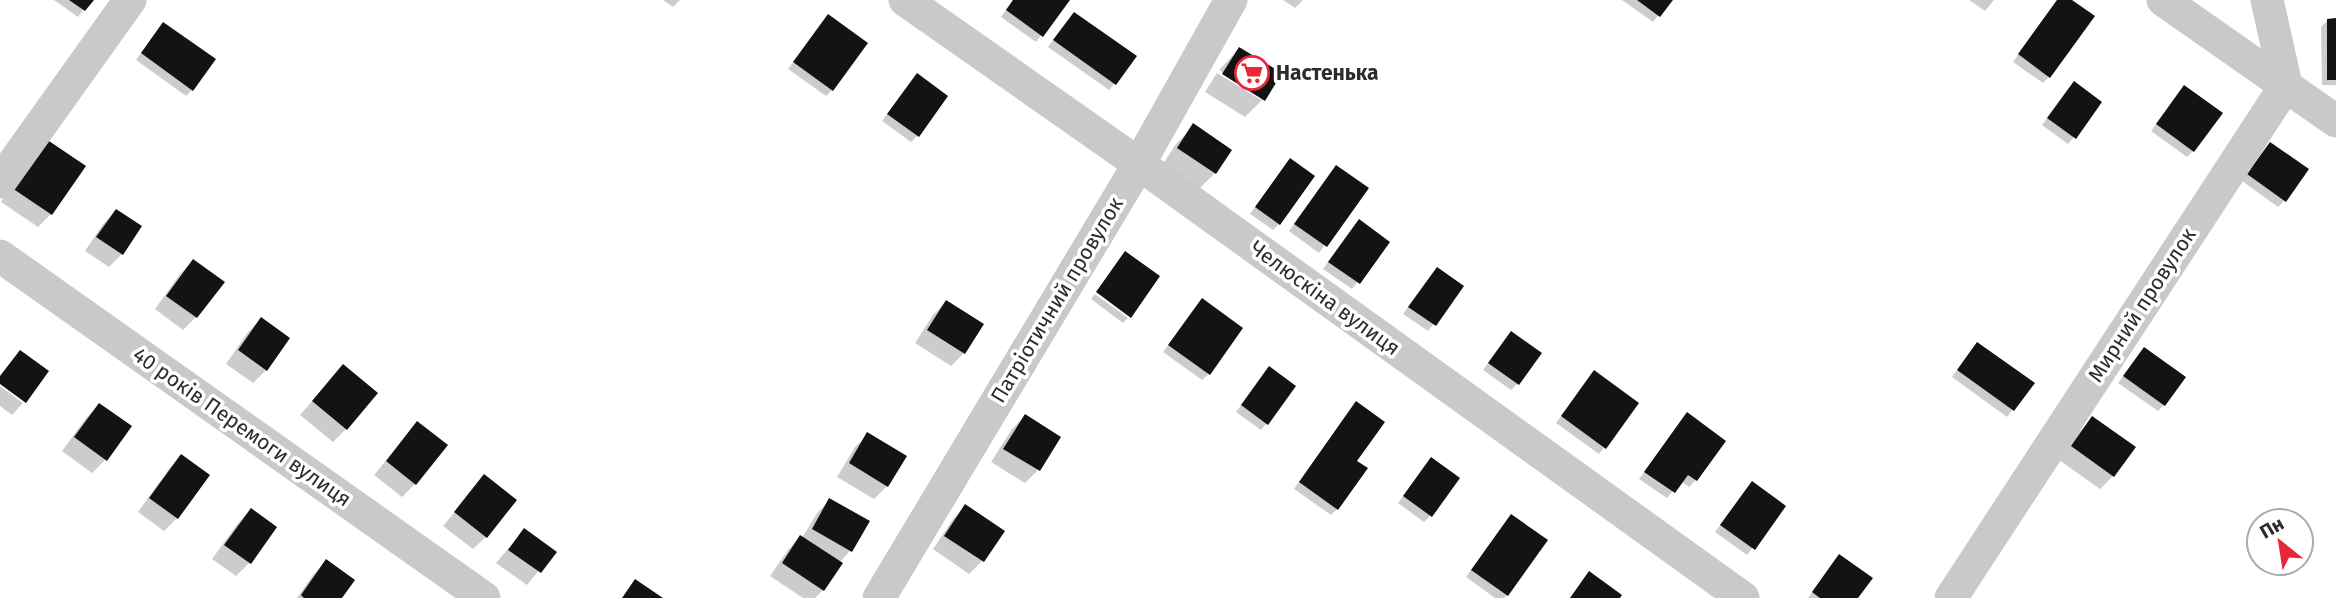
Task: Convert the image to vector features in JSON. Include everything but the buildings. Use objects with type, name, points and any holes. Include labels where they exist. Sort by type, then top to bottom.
[{"type":"street","points":[[0,182],[130,0]]},
{"type":"street","name":"Челюскіна вулиця","points":[[905,0],[1139,164],[1743,598]]},
{"type":"street","name":"Патріотичний провулок","points":[[878,598],[1139,164],[1231,0]]},
{"type":"street","points":[[2163,0],[2336,121]]},
{"type":"street","points":[[2267,0],[2286,85]]},
{"type":"street","name":"Мирний провулок","points":[[1951,598],[2286,85]]},
{"type":"street","name":"40 років Перемоги вулиця","points":[[0,256],[484,598]]},
{"type":"place","name":"Настенька","points":[[1252,73]]}]
